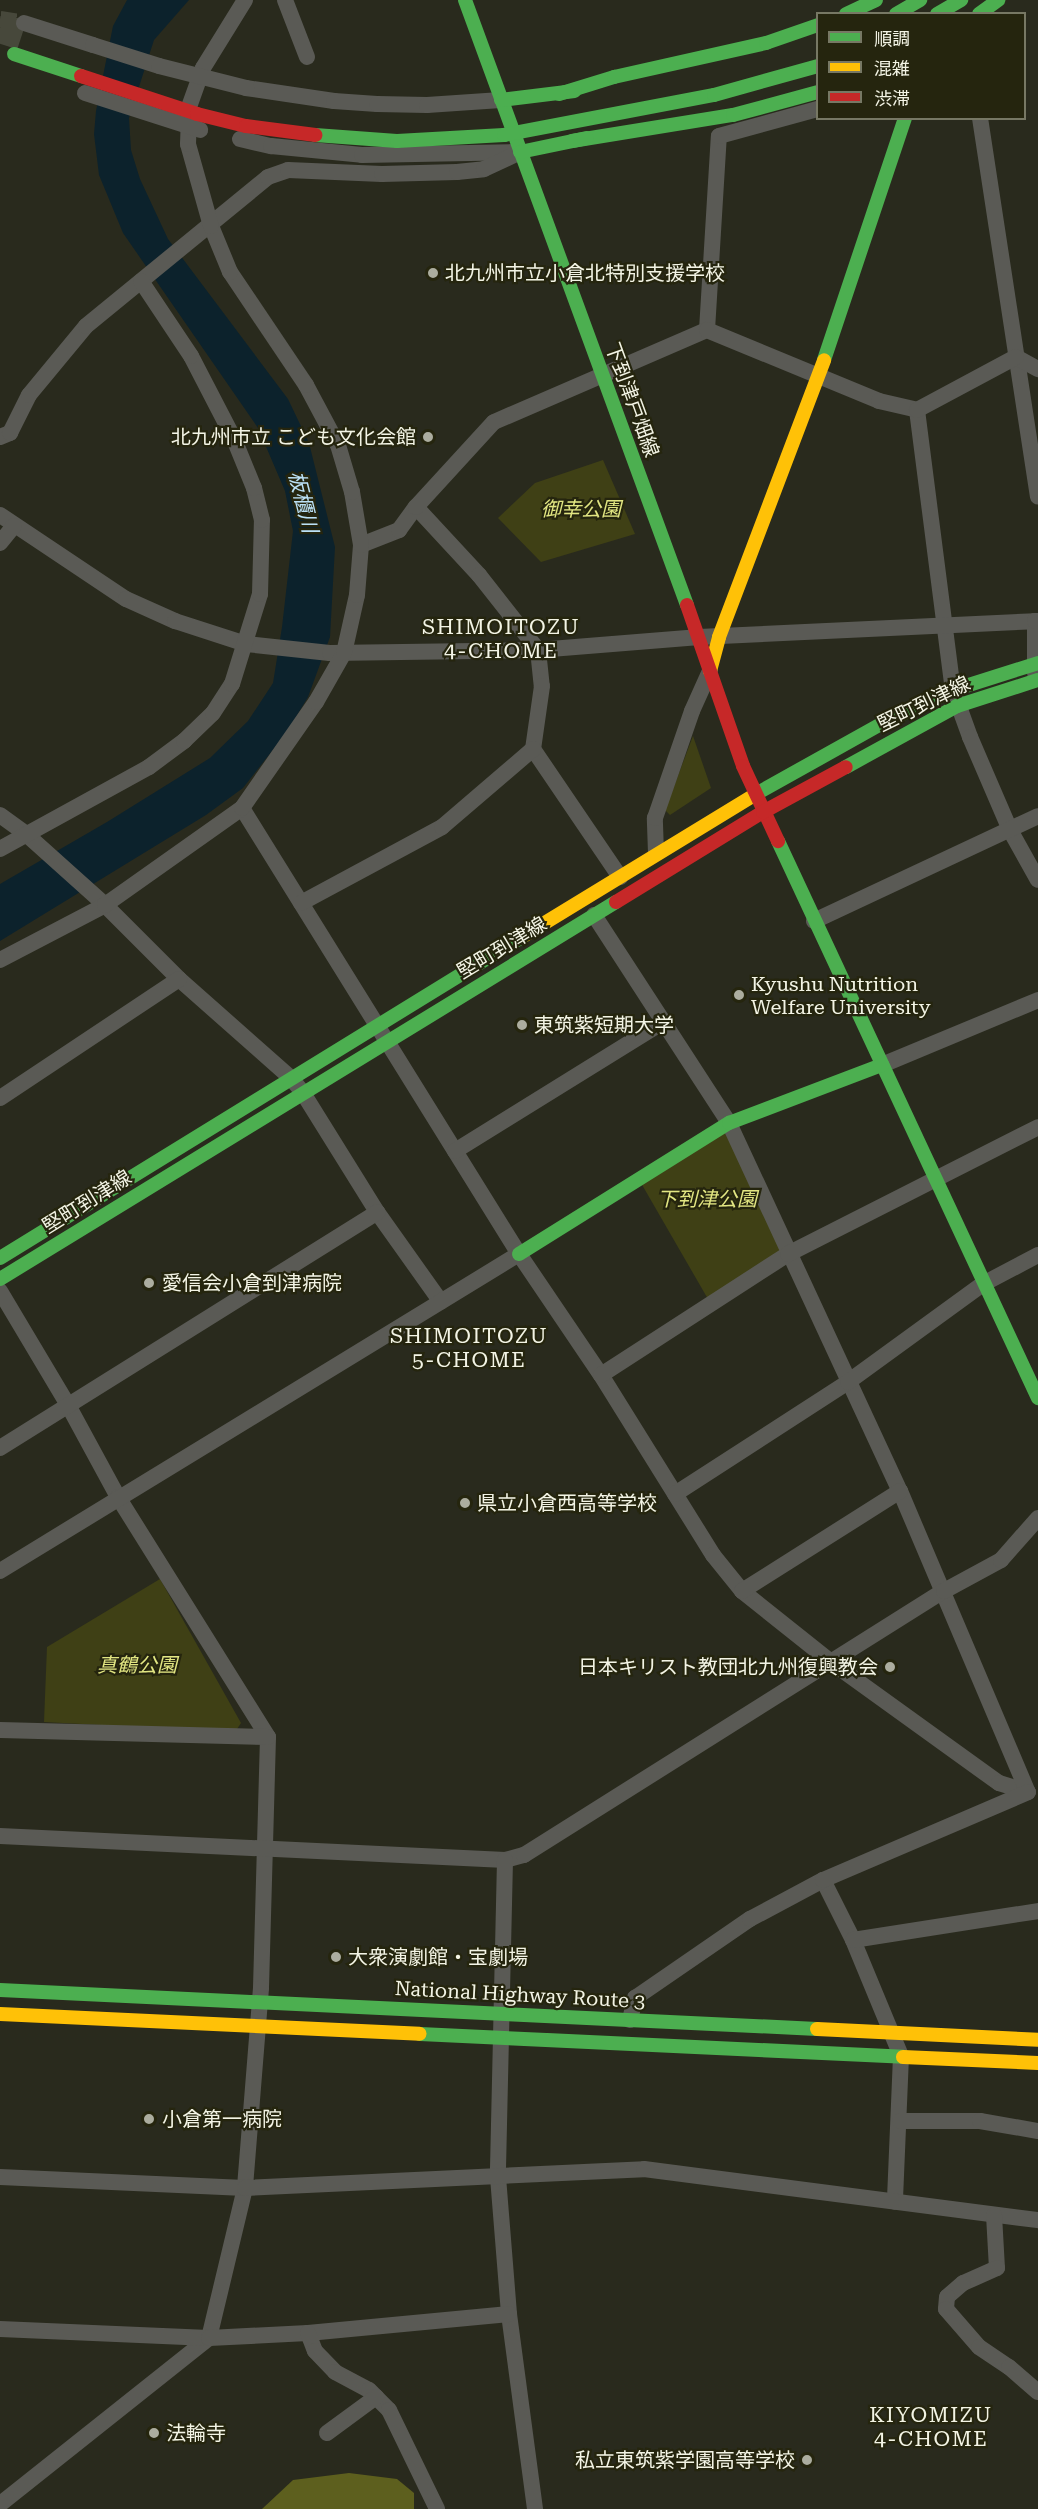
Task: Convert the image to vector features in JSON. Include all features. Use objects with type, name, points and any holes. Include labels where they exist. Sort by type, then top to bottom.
[{"type":"main road","name":"下到津戸畑線","points":[[465,0],[754,793],[934,1181],[1038,1398]]},
{"type":"main road","points":[[850,12],[876,0]]},
{"type":"main road","points":[[880,12],[905,0]]},
{"type":"main road","points":[[899,12],[920,0]]},
{"type":"main road","points":[[941,12],[962,0]]},
{"type":"main road","points":[[948,12],[962,0]]},
{"type":"main road","points":[[982,12],[998,0]]},
{"type":"main road","points":[[559,94],[614,76],[766,43],[816,26]]},
{"type":"main road","points":[[23,29],[76,55]]},
{"type":"main road","points":[[501,100],[559,94],[757,57],[816,37]]},
{"type":"main road","points":[[79,83],[246,126],[294,135],[397,141],[447,140],[525,131],[714,95],[816,67]]},
{"type":"main road","points":[[520,152],[770,93],[816,78]]},
{"type":"main road","points":[[184,93],[204,99]]},
{"type":"main road","points":[[572,141],[700,121],[773,106],[816,93]]},
{"type":"main road","points":[[274,115],[357,124]]},
{"type":"main road","points":[[492,119],[522,115]]},
{"type":"main road","points":[[710,671],[719,637],[819,375],[904,120]]},
{"type":"main road","name":"堅町到津線","points":[[0,1258],[754,793],[881,724],[955,698],[1037,674]]},
{"type":"main road","name":"堅町到津線","points":[[0,1279],[388,1040],[955,698]]},
{"type":"main road","points":[[519,1254],[729,1123],[882,1065]]},
{"type":"main road","name":"National Highway Route 3","points":[[0,1990],[1038,2040]]},
{"type":"main road","points":[[0,2014],[1038,2063]]},
{"type":"street","points":[[0,960],[100,900],[242,808],[316,702],[337,653],[357,595],[361,545],[352,492],[338,445],[306,385],[230,272],[211,226],[188,144],[189,107],[203,68],[245,0]]},
{"type":"street","points":[[285,0],[307,57]]},
{"type":"street","points":[[23,29],[93,45],[159,66],[246,88],[333,101],[427,105],[501,100]]},
{"type":"street","points":[[12,59],[79,83],[148,115],[230,138],[271,146],[363,155],[520,152]]},
{"type":"street","points":[[707,330],[719,136],[816,110]]},
{"type":"street","points":[[980,120],[1038,497]]},
{"type":"street","points":[[0,437],[10,433],[29,395],[86,326],[211,226],[268,177],[288,170],[382,174],[457,172],[484,169],[520,152]]},
{"type":"street","points":[[0,849],[32,839],[149,767],[184,741],[213,713],[232,684],[260,594],[263,558],[262,520],[254,488],[234,439],[190,356],[141,281]]},
{"type":"street","points":[[361,545],[399,530],[416,507],[494,422],[707,330],[879,401],[917,410],[1016,357]]},
{"type":"street","points":[[1016,357],[1038,369]]},
{"type":"street","points":[[917,410],[955,698],[1010,830],[1038,880]]},
{"type":"street","points":[[301,903],[442,827],[533,749],[542,686],[538,650],[479,575],[416,507]]},
{"type":"street","points":[[0,515],[126,598],[175,621],[246,644],[337,653],[538,650],[699,637],[1036,621],[1037,674]]},
{"type":"street","points":[[0,543],[14,526]]},
{"type":"street","points":[[656,853],[655,818],[692,711],[710,671]]},
{"type":"street","points":[[533,749],[620,877]]},
{"type":"street","points":[[242,808],[519,1254],[601,1375],[714,1555],[742,1591],[831,1662],[999,1783],[1035,1793]]},
{"type":"street","points":[[0,815],[32,839],[100,900],[179,979],[291,1078],[303,1093],[377,1212],[441,1302]]},
{"type":"street","points":[[814,921],[1038,816]]},
{"type":"street","points":[[594,915],[729,1123],[900,1491],[1035,1793]]},
{"type":"street","points":[[0,1098],[179,979]]},
{"type":"street","points":[[882,1065],[1038,1000]]},
{"type":"street","points":[[455,1151],[663,1022]]},
{"type":"street","points":[[601,1375],[788,1254],[1038,1127]]},
{"type":"street","points":[[0,1448],[377,1212]]},
{"type":"street","points":[[0,1571],[519,1254]]},
{"type":"street","points":[[675,1494],[848,1382],[983,1284],[1038,1256]]},
{"type":"street","points":[[0,1291],[68,1405],[118,1497],[268,1737],[261,2001],[257,2026],[245,2188],[208,2338],[0,2504]]},
{"type":"street","points":[[742,1591],[900,1491]]},
{"type":"street","points":[[0,1836],[505,1860],[524,1855],[944,1591],[1001,1560],[1038,1518]]},
{"type":"street","points":[[0,1731],[268,1737]]},
{"type":"street","points":[[630,2020],[635,1998],[750,1920],[822,1880],[1035,1793]]},
{"type":"street","points":[[505,1860],[498,2177],[509,2314],[535,2509]]},
{"type":"street","points":[[822,1880],[853,1940],[901,2056],[895,2202]]},
{"type":"street","points":[[853,1940],[1038,1911]]},
{"type":"street","points":[[900,2121],[980,2121],[1038,2131]]},
{"type":"street","points":[[0,2177],[245,2188],[644,2169],[1038,2220]]},
{"type":"street","points":[[994,2215],[997,2268],[963,2283],[947,2297],[946,2309],[979,2347],[1009,2367],[1038,2392]]},
{"type":"street","points":[[0,2329],[208,2338],[308,2333],[509,2314]]},
{"type":"street","points":[[308,2333],[315,2351],[335,2372],[369,2390],[389,2410],[397,2423],[433,2506]]},
{"type":"street","points":[[327,2433],[376,2397]]},
{"type":"green space","name":"御幸公園","points":[[603,460],[635,534],[541,562],[498,518],[535,483]]},
{"type":"green space","points":[[693,736],[711,788],[670,815],[665,810]]},
{"type":"green space","name":"下到津公園","points":[[728,1128],[787,1261],[712,1306],[641,1183]]},
{"type":"green space","name":"真鶴公園","points":[[160,1579],[241,1723],[235,1732],[44,1722],[47,1647]]},
{"type":"shaded area","points":[[349,2473],[397,2479],[414,2493],[414,2509],[262,2509],[293,2480]]},
{"type":"water","name":"板櫃川","points":[[127,0],[189,0],[154,40],[129,118],[131,150],[140,179],[168,239],[288,399],[309,443],[335,547],[330,637],[308,697],[287,732],[243,788],[206,815],[0,941],[0,884],[107,822],[210,758],[248,721],[273,683],[282,627],[293,531],[285,491],[258,428],[123,233],[99,175],[94,134],[96,111],[113,26]]},
{"type":"tunnel","points":[[0,19],[24,23]]},
{"type":"tunnel","points":[[0,28],[22,35]]},
{"type":"traffic: fast","points":[[465,0],[687,605]]},
{"type":"traffic: fast","points":[[850,12],[876,0]]},
{"type":"traffic: fast","points":[[899,12],[920,0]]},
{"type":"traffic: fast","points":[[940,12],[961,0]]},
{"type":"traffic: fast","points":[[982,12],[998,0]]},
{"type":"traffic: fast","points":[[559,94],[614,77],[766,43],[816,26]]},
{"type":"traffic: fast","points":[[14,54],[81,76]]},
{"type":"traffic: fast","points":[[315,135],[397,141],[504,135],[714,95],[816,67]]},
{"type":"traffic: fast","points":[[501,100],[574,91]]},
{"type":"traffic: fast","points":[[572,141],[733,115],[816,93]]},
{"type":"traffic: fast","points":[[824,360],[904,120]]},
{"type":"traffic: fast","points":[[520,152],[587,138]]},
{"type":"traffic: fast","points":[[754,795],[881,724],[953,690],[1038,663]]},
{"type":"traffic: fast","points":[[846,767],[957,706],[1038,680]]},
{"type":"traffic: fast","points":[[778,841],[1038,1398]]},
{"type":"traffic: fast","points":[[0,1279],[616,902]]},
{"type":"traffic: fast","points":[[0,1258],[525,935]]},
{"type":"traffic: fast","points":[[519,1254],[729,1123],[882,1065]]},
{"type":"traffic: fast","points":[[0,1990],[817,2029]]},
{"type":"traffic: fast","points":[[420,2034],[903,2057]]},
{"type":"traffic: slow","points":[[710,671],[719,637],[824,360]]},
{"type":"traffic: slow","points":[[525,935],[754,795]]},
{"type":"traffic: slow","points":[[0,2014],[420,2034]]},
{"type":"traffic: slow","points":[[817,2029],[1038,2040]]},
{"type":"traffic: slow","points":[[903,2057],[1038,2063]]},
{"type":"traffic: jam","points":[[81,76],[197,114],[246,126],[315,135]]},
{"type":"traffic: jam","points":[[687,605],[743,766],[778,841]]},
{"type":"traffic: jam","points":[[616,902],[763,812],[846,767]]},
{"type":"place","name":"北九州市立小倉北特別支援学校","points":[[433,273]]},
{"type":"place","name":"北九州市立 こども文化会館","points":[[428,437]]},
{"type":"place","name":"Kyushu Nutrition Welfare University","points":[[739,995]]},
{"type":"place","name":"東筑紫短期大学","points":[[522,1025]]},
{"type":"place","name":"愛信会小倉到津病院","points":[[149,1283]]},
{"type":"place","name":"県立小倉西高等学校","points":[[465,1503]]},
{"type":"place","name":"日本キリスト教団北九州復興教会","points":[[890,1667]]},
{"type":"place","name":"大衆演劇館・宝劇場","points":[[336,1957]]},
{"type":"place","name":"小倉第一病院","points":[[149,2119]]},
{"type":"place","name":"法輪寺","points":[[154,2433]]},
{"type":"place","name":"私立東筑紫学園高等学校","points":[[807,2460]]},
{"type":"district","name":"SHIMOITOZU 4-CHOME","points":[[501,639]]},
{"type":"district","name":"SHIMOITOZU 5-CHOME","points":[[469,1348]]},
{"type":"district","name":"KIYOMIZU 4-CHOME","points":[[931,2427]]}]
